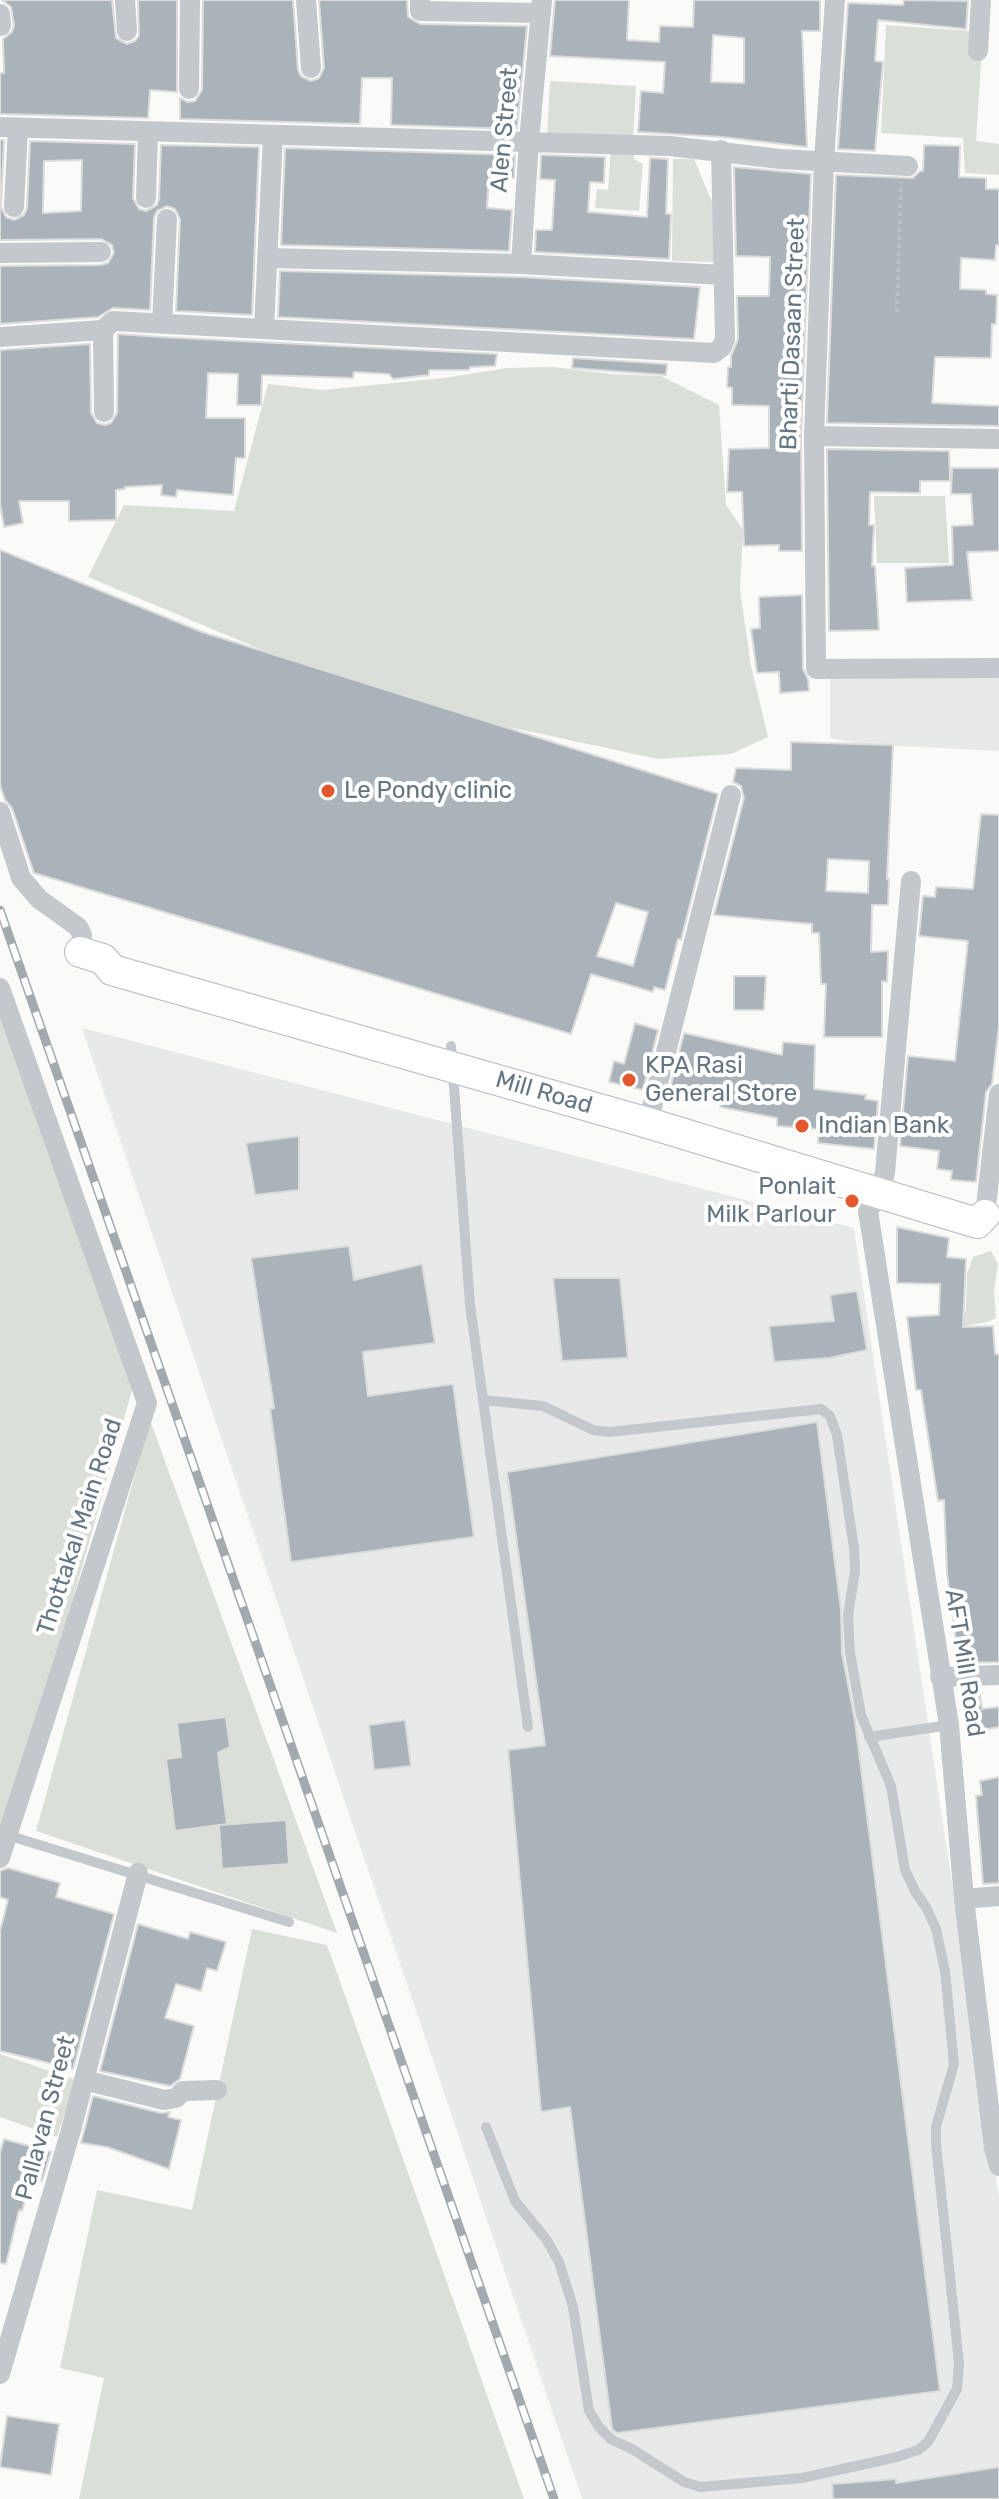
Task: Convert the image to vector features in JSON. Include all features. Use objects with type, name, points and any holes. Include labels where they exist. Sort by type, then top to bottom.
[{"type":"main road","name":"Mill Road","points":[[91,955],[112,970],[452,1057],[882,1182],[977,1223],[992,1217]]},
{"type":"street","points":[[125,0],[127,31]]},
{"type":"street","points":[[189,89],[190,0]]},
{"type":"street","points":[[306,0],[311,68]]},
{"type":"street","points":[[420,0],[420,11],[542,6]]},
{"type":"street","name":"Bharti Dasaan Street","points":[[835,0],[824,161],[814,436],[816,669],[999,668]]},
{"type":"street","points":[[978,51],[981,0]]},
{"type":"street","name":"Alen Street","points":[[521,264],[542,6]]},
{"type":"street","points":[[0,14],[1,26]]},
{"type":"street","points":[[14,207],[9,127],[529,141],[721,150],[780,159],[905,166]]},
{"type":"street","points":[[146,198],[148,131]]},
{"type":"street","points":[[264,329],[273,135]]},
{"type":"street","points":[[0,337],[103,330],[113,321],[714,353],[722,347],[725,339],[721,150]]},
{"type":"street","points":[[162,324],[167,219]]},
{"type":"street","points":[[0,253],[101,252]]},
{"type":"street","points":[[268,258],[521,264],[723,275]]},
{"type":"street","points":[[103,330],[104,412]]},
{"type":"street","points":[[814,436],[999,439]]},
{"type":"street","points":[[650,1114],[731,795]]},
{"type":"street","points":[[0,812],[21,878],[39,899],[78,927],[91,955]]},
{"type":"street","name":"AFT Mill Road","points":[[911,881],[882,1182],[868,1211],[949,1725],[964,1899],[990,2024],[997,2154]]},
{"type":"street","name":"Thottakal Main Road","points":[[0,988],[147,1403],[0,1858]]},
{"type":"street","points":[[992,1217],[999,1094]]},
{"type":"street","points":[[940,1677],[999,1675]]},
{"type":"street","name":"Pallavan Street","points":[[0,2374],[84,2080],[138,1873]]},
{"type":"street","points":[[964,1899],[999,1896]]},
{"type":"street","points":[[84,2080],[164,2100],[176,2098],[183,2091],[217,2090]]},
{"type":"lane","points":[[452,1057],[470,1305],[528,1727]]},
{"type":"lane","points":[[483,1400],[543,1406],[593,1430],[610,1432],[821,1409],[830,1416],[837,1435],[854,1548],[855,1571],[848,1615],[850,1652],[861,1715],[891,1786],[905,1870],[936,1929],[945,1971],[954,2064],[936,2127],[936,2144],[959,2363],[957,2389],[928,2442],[918,2450],[897,2457],[802,2478],[700,2487],[684,2482],[612,2440],[589,2411],[573,2307],[559,2262],[546,2239],[515,2201],[486,2127]]},
{"type":"lane","points":[[869,1737],[949,1725]]},
{"type":"lane","points":[[7,1835],[289,1922]]},
{"type":"path","points":[[897,312],[905,166]]},
{"type":"shaded area","points":[[886,25],[983,32],[976,141],[999,144],[999,175],[965,173],[963,138],[881,133]]},
{"type":"shaded area","points":[[550,81],[636,86],[633,142],[547,137]]},
{"type":"shaded area","points":[[611,149],[634,151],[634,159],[643,164],[639,211],[595,208],[597,189],[608,190]]},
{"type":"shaded area","points":[[673,159],[694,159],[715,209],[714,262],[672,261]]},
{"type":"shaded area","points":[[553,367],[661,376],[719,405],[726,505],[743,530],[740,590],[751,666],[768,737],[731,754],[658,759],[504,726],[303,667],[88,577],[124,505],[234,511],[268,384],[323,390],[444,378],[507,368]]},
{"type":"shaded area","points":[[874,496],[945,496],[949,563],[877,563]]},
{"type":"shaded area","points":[[999,667],[999,751],[863,744],[830,738],[830,669]]},
{"type":"shaded area","points":[[0,1012],[132,1390],[0,1858]]},
{"type":"shaded area","points":[[82,1028],[854,1228],[999,2198],[999,2499],[582,2499]]},
{"type":"shaded area","points":[[991,1251],[998,1264],[994,1290],[996,1318],[965,1326],[965,1350],[956,1352],[966,1308],[967,1274],[973,1257]]},
{"type":"shaded area","points":[[150,1420],[337,1933],[36,1831]]},
{"type":"shaded area","points":[[252,1929],[327,1945],[524,2499],[79,2499],[104,2378],[60,2368],[97,2190],[192,2210]]},
{"type":"shaded area","points":[[0,2054],[76,2080],[57,2137],[0,2117]]},
{"type":"building","points":[[2,0],[112,0],[116,38],[127,44],[139,36],[138,0],[177,0],[177,92],[150,90],[148,118],[0,114],[3,39],[12,32],[14,25],[11,7]]},
{"type":"building","points":[[203,0],[293,0],[298,70],[301,76],[311,81],[319,78],[324,68],[319,0],[407,0],[408,17],[420,24],[527,26],[517,129],[391,125],[392,78],[362,78],[360,124],[180,119],[180,98],[195,101],[202,90]]},
{"type":"building","points":[[555,0],[629,0],[627,40],[659,42],[660,26],[693,27],[694,0],[820,0],[820,31],[802,31],[807,147],[722,137],[638,132],[641,91],[663,93],[665,62],[550,56]],"holes":[[[713,35],[744,38],[744,83],[711,82]]]},
{"type":"building","points":[[904,0],[968,1],[966,29],[878,20],[875,61],[883,62],[875,151],[838,149],[848,3],[903,5]]},
{"type":"building","points":[[0,140],[4,140],[1,207],[6,217],[14,220],[24,215],[27,208],[30,141],[135,144],[133,198],[139,209],[146,211],[157,205],[159,199],[161,145],[259,147],[252,315],[176,311],[180,219],[175,209],[167,206],[157,211],[154,218],[150,310],[113,308],[98,317],[0,324],[0,266],[101,265],[108,263],[114,253],[112,245],[101,239],[0,240]],"holes":[[[82,160],[81,211],[43,213],[44,161]]]},
{"type":"building","points":[[924,145],[960,146],[959,177],[986,178],[986,189],[999,189],[999,245],[996,245],[995,260],[961,258],[960,289],[986,290],[986,294],[997,295],[991,358],[935,357],[932,403],[999,406],[999,426],[827,423],[836,175],[913,178],[923,171]]},
{"type":"building","points":[[285,148],[515,155],[514,178],[489,176],[487,208],[512,210],[509,251],[281,245]]},
{"type":"building","points":[[541,155],[605,157],[604,183],[590,182],[588,212],[647,217],[650,158],[668,159],[666,214],[671,214],[669,259],[535,252],[536,230],[552,230],[555,180],[540,179]]},
{"type":"building","points":[[734,167],[811,174],[801,436],[802,551],[779,551],[779,545],[744,546],[742,492],[727,492],[729,449],[769,448],[769,406],[732,405],[732,388],[727,387],[728,367],[731,367],[731,356],[738,339],[737,296],[769,296],[770,257],[736,256]]},
{"type":"building","points":[[280,271],[520,277],[700,287],[694,339],[278,317]]},
{"type":"building","points":[[118,334],[497,354],[495,366],[470,367],[469,370],[429,370],[429,375],[393,379],[389,374],[354,372],[353,378],[262,375],[261,405],[237,405],[238,374],[208,373],[206,418],[245,418],[245,458],[236,458],[233,495],[177,490],[176,497],[161,495],[162,485],[125,487],[116,490],[116,520],[69,521],[69,501],[19,501],[23,523],[4,527],[0,504],[0,350],[90,344],[91,413],[97,423],[105,425],[111,423],[117,413]]},
{"type":"building","points":[[573,358],[667,364],[666,375],[572,368]]},
{"type":"building","points":[[827,449],[949,451],[950,481],[920,481],[920,493],[870,492],[869,525],[874,525],[872,566],[875,566],[879,630],[829,631]]},
{"type":"building","points":[[952,468],[999,468],[999,551],[967,552],[972,600],[907,602],[905,568],[953,565],[952,526],[973,525],[971,494],[951,494]]},
{"type":"building","name":"Le Pondy clinic","points":[[0,550],[202,632],[718,794],[665,990],[654,987],[653,992],[591,974],[571,1034],[34,873],[12,808],[5,800],[0,785]],"holes":[[[616,903],[648,912],[633,966],[597,956]]]},
{"type":"building","points":[[802,595],[803,669],[809,691],[780,693],[779,672],[757,673],[751,629],[760,628],[759,597]]},
{"type":"building","points":[[791,742],[893,745],[888,905],[872,905],[871,952],[888,951],[887,982],[882,981],[882,1037],[824,1037],[826,984],[821,984],[819,933],[812,933],[812,924],[714,915],[744,798],[741,786],[733,782],[736,768],[791,770]],"holes":[[[828,859],[869,861],[868,893],[826,891]]]},
{"type":"building","points":[[981,814],[999,815],[999,1025],[992,1084],[986,1092],[976,1182],[951,1180],[952,1171],[937,1169],[939,1151],[900,1146],[908,1056],[955,1061],[968,941],[919,936],[923,896],[935,897],[936,887],[973,889]]},
{"type":"building","points":[[734,976],[766,976],[764,1010],[734,1010]]},
{"type":"building","points":[[635,1023],[658,1030],[643,1090],[609,1082],[614,1061],[624,1064]]},
{"type":"building","points":[[684,1033],[782,1055],[783,1042],[815,1045],[814,1089],[866,1095],[865,1099],[878,1101],[874,1149],[818,1143],[819,1129],[777,1126],[777,1118],[720,1107],[721,1101],[686,1094],[685,1098],[669,1093]]},
{"type":"building","points":[[299,1136],[299,1190],[255,1195],[246,1143]]},
{"type":"building","points":[[897,1227],[949,1238],[947,1257],[966,1259],[963,1327],[993,1326],[995,1354],[999,1354],[999,1662],[959,1663],[947,1573],[944,1500],[938,1501],[921,1390],[916,1390],[907,1317],[939,1315],[940,1284],[897,1283]]},
{"type":"building","points":[[349,1246],[354,1280],[422,1264],[435,1343],[363,1352],[368,1396],[453,1384],[474,1537],[291,1562],[270,1409],[274,1408],[251,1258]]},
{"type":"building","points":[[553,1278],[620,1278],[628,1358],[562,1361]]},
{"type":"building","points":[[857,1291],[867,1350],[829,1358],[774,1362],[769,1326],[834,1321],[830,1295]]},
{"type":"building","points":[[817,1422],[841,1610],[842,1653],[855,1721],[940,2391],[617,2433],[612,2429],[570,2107],[541,2112],[508,1750],[545,1745],[507,1472]]},
{"type":"building","points":[[963,1689],[979,1689],[982,1709],[999,1707],[999,1727],[969,1732]]},
{"type":"building","points":[[226,1717],[230,1747],[218,1753],[227,1824],[220,1825],[286,1820],[289,1864],[222,1869],[219,1825],[175,1831],[166,1759],[181,1757],[177,1723]]},
{"type":"building","points":[[405,1720],[411,1766],[374,1770],[369,1725]]},
{"type":"building","points":[[999,1777],[999,1883],[983,1884],[976,1796],[982,1795],[980,1781]]},
{"type":"building","points":[[8,1868],[60,1883],[56,1897],[114,1914],[73,2069],[0,2051],[0,1931],[8,1900],[0,1897],[0,1871]]},
{"type":"building","points":[[138,1924],[188,1939],[190,1932],[226,1942],[217,1971],[207,1968],[201,1991],[176,1984],[165,2018],[194,2026],[180,2079],[170,2086],[100,2071]]},
{"type":"building","points":[[93,2096],[161,2113],[170,2112],[168,2117],[181,2120],[169,2169],[107,2147],[81,2143]]},
{"type":"building","points":[[4,2139],[51,2152],[42,2181],[37,2180],[35,2187],[29,2185],[22,2211],[19,2210],[6,2264],[0,2263],[0,2153]]},
{"type":"building","points":[[7,2416],[59,2424],[51,2475],[0,2467]]},
{"type":"building","points":[[999,2467],[999,2499],[833,2499],[832,2484],[896,2479],[896,2483]]},
{"type":"railway","points":[[0,910],[554,2499]]},
{"type":"place","name":"Le Pondy clinic","points":[[328,791]]},
{"type":"place","name":"KPA Rasi General Store","points":[[629,1080]]},
{"type":"place","name":"Indian Bank","points":[[802,1126]]},
{"type":"place","name":"Ponlait Milk Parlour","points":[[852,1201]]}]
